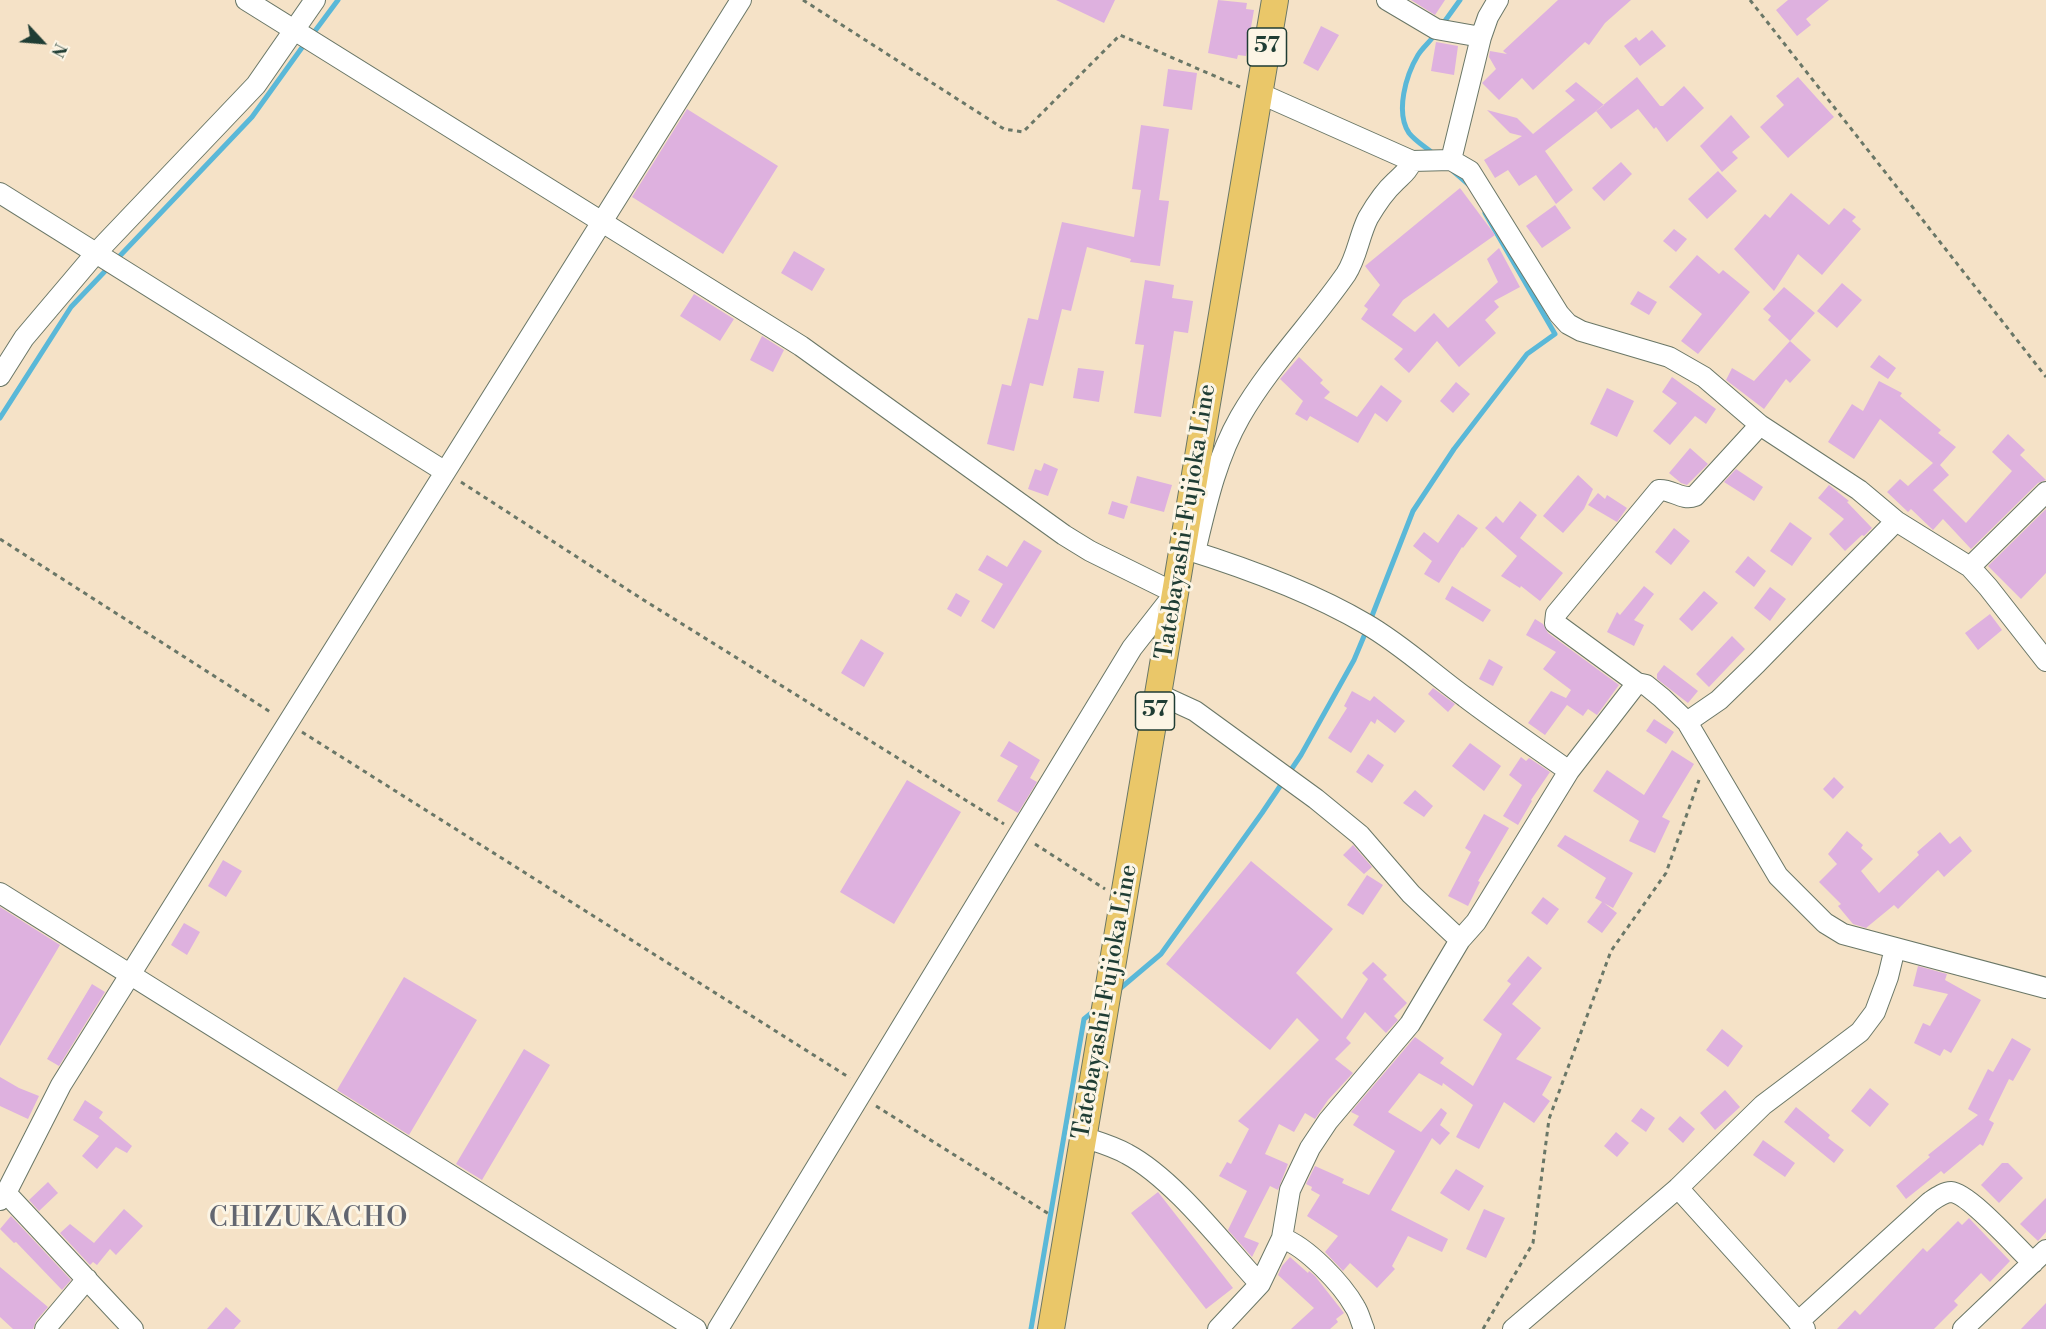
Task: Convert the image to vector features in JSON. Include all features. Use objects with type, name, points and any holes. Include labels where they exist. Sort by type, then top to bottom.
[{"type":"main road","name":"Tatebayashi-Fujioka Line","points":[[1051,1329],[1175,593],[1189,550],[1275,0]]},
{"type":"street","points":[[246,0],[801,346],[1064,535],[1090,551],[1175,593],[1132,648],[718,1329]]},
{"type":"street","points":[[0,376],[24,338],[96,253],[256,85],[315,0]]},
{"type":"street","points":[[133,1329],[87,1279],[3,1196],[61,1085],[741,0]]},
{"type":"street","points":[[1387,0],[1436,29],[1481,37]]},
{"type":"street","points":[[1451,160],[1481,37],[1488,17],[1498,0]]},
{"type":"street","points":[[1259,93],[1412,161],[1451,160],[1461,164],[1470,171],[1553,304],[1568,324],[1610,341],[1650,350],[1704,377],[1760,425],[1859,490],[1896,521],[1970,567],[2046,661]]},
{"type":"street","points":[[1412,161],[1407,172],[1390,188],[1368,218],[1347,272],[1258,387],[1239,419],[1222,452],[1189,550],[1236,565],[1365,623],[1383,634],[1465,698],[1569,771]]},
{"type":"street","points":[[0,193],[444,471]]},
{"type":"street","points":[[1760,425],[1695,496],[1686,498],[1664,489],[1659,490],[1556,614],[1555,623],[1637,683],[1646,686],[1687,722],[1778,876],[1826,923],[1843,934],[2046,988]]},
{"type":"street","points":[[1970,567],[2046,492]]},
{"type":"street","points":[[1687,722],[1719,700],[1896,521]]},
{"type":"street","points":[[1218,1329],[1260,1284],[1282,1238],[1290,1190],[1310,1148],[1328,1121],[1410,1024],[1460,940],[1476,922],[1569,771],[1637,683]]},
{"type":"street","points":[[1158,694],[1195,711],[1316,799],[1360,835],[1411,894],[1460,940]]},
{"type":"street","points":[[0,893],[696,1329]]},
{"type":"street","points":[[1513,1329],[1678,1188],[1763,1105],[1860,1032],[1875,1012],[1888,977],[1895,948]]},
{"type":"street","points":[[1083,1137],[1126,1153],[1144,1164],[1183,1200],[1260,1284]]},
{"type":"street","points":[[1678,1188],[1801,1325],[1930,1202],[1948,1192],[1957,1194],[2039,1256],[1963,1329]]},
{"type":"street","points":[[1282,1238],[1293,1242],[1344,1290],[1356,1308],[1364,1329]]},
{"type":"street","points":[[45,1329],[87,1279]]},
{"type":"path","points":[[803,0],[1004,129],[1023,132],[1120,35],[1238,87],[1259,93]]},
{"type":"path","points":[[1750,0],[2046,377]]},
{"type":"path","points":[[444,471],[642,600],[1124,901]]},
{"type":"path","points":[[0,539],[1068,1226]]},
{"type":"path","points":[[1483,1329],[1533,1244],[1549,1119],[1611,951],[1666,873],[1707,756]]},
{"type":"building","points":[[1056,0],[1115,0],[1104,23]]},
{"type":"building","points":[[1218,0],[1247,3],[1246,9],[1254,10],[1246,56],[1238,55],[1237,59],[1208,53]]},
{"type":"building","points":[[1411,0],[1445,0],[1435,15]]},
{"type":"building","points":[[1558,0],[1631,0],[1605,23],[1589,45],[1585,42],[1533,90],[1522,78],[1499,100],[1482,83],[1496,69],[1489,57],[1490,51],[1507,54],[1503,51]]},
{"type":"building","points":[[1788,0],[1829,0],[1806,19],[1811,25],[1797,36],[1776,10]]},
{"type":"building","points":[[1321,26],[1339,35],[1318,71],[1303,63]]},
{"type":"building","points":[[1652,30],[1666,46],[1640,66],[1624,46],[1636,37],[1639,41]]},
{"type":"building","points":[[1436,42],[1458,46],[1454,75],[1431,71]]},
{"type":"building","points":[[1168,69],[1197,73],[1192,110],[1163,106]]},
{"type":"building","points":[[1637,77],[1660,106],[1663,106],[1684,86],[1704,108],[1667,142],[1638,109],[1611,129],[1596,111]]},
{"type":"building","points":[[1798,77],[1834,117],[1788,158],[1760,127],[1784,105],[1776,96]]},
{"type":"building","points":[[1576,82],[1604,105],[1545,151],[1573,190],[1556,204],[1536,175],[1519,186],[1508,170],[1495,178],[1484,160],[1522,136],[1510,133],[1487,110],[1517,118],[1533,134],[1575,100],[1565,91]]},
{"type":"building","points":[[687,109],[778,166],[723,254],[632,197]]},
{"type":"building","points":[[1731,115],[1750,137],[1732,152],[1738,158],[1722,172],[1700,146]]},
{"type":"building","points":[[1141,125],[1169,129],[1159,200],[1169,201],[1160,266],[1130,262],[1131,259],[1087,247],[1071,311],[1062,309],[1043,386],[1030,383],[1014,451],[987,444],[1002,384],[1011,386],[1028,318],[1038,320],[1062,222],[1134,237],[1141,190],[1132,189]]},
{"type":"building","points":[[1621,162],[1632,174],[1604,201],[1592,188]]},
{"type":"building","points":[[1718,171],[1737,191],[1707,219],[1688,199]]},
{"type":"building","points":[[1460,188],[1495,235],[1403,300],[1392,315],[1415,332],[1434,313],[1448,328],[1498,282],[1487,259],[1499,248],[1520,287],[1494,301],[1499,307],[1485,320],[1496,333],[1459,367],[1437,341],[1409,373],[1394,359],[1403,349],[1361,319],[1368,309],[1364,306],[1380,285],[1365,266]]},
{"type":"building","points":[[1791,193],[1829,225],[1844,208],[1856,217],[1852,221],[1861,229],[1822,275],[1798,254],[1774,291],[1734,249],[1765,214],[1770,218]]},
{"type":"building","points":[[1555,205],[1571,228],[1542,248],[1526,226]]},
{"type":"building","points":[[1674,229],[1687,239],[1676,252],[1663,241]]},
{"type":"building","points":[[794,251],[825,269],[812,291],[781,273]]},
{"type":"building","points":[[1697,255],[1719,274],[1723,270],[1750,292],[1698,354],[1681,341],[1702,314],[1669,287]]},
{"type":"building","points":[[1145,280],[1174,285],[1172,298],[1193,301],[1188,333],[1174,331],[1161,417],[1134,413],[1144,345],[1135,344]]},
{"type":"building","points":[[1842,283],[1862,300],[1837,328],[1817,311]]},
{"type":"building","points":[[1784,287],[1815,313],[1790,341],[1768,320],[1771,316],[1763,309]]},
{"type":"building","points":[[1638,291],[1657,302],[1649,315],[1630,304]]},
{"type":"building","points":[[694,294],[734,319],[720,341],[680,316]]},
{"type":"building","points":[[762,336],[784,350],[773,372],[750,360]]},
{"type":"building","points":[[1790,341],[1811,360],[1790,383],[1786,379],[1764,409],[1726,380],[1732,368],[1754,381]]},
{"type":"building","points":[[1879,355],[1896,368],[1888,379],[1870,367]]},
{"type":"building","points":[[1299,357],[1323,380],[1320,383],[1330,392],[1324,398],[1357,417],[1381,385],[1402,401],[1387,422],[1375,413],[1358,443],[1310,416],[1307,421],[1295,414],[1303,401],[1280,379]]},
{"type":"building","points":[[1078,368],[1104,371],[1099,402],[1073,398]]},
{"type":"building","points":[[1672,377],[1716,409],[1706,424],[1695,416],[1670,445],[1653,431],[1677,403],[1662,392]]},
{"type":"building","points":[[1879,381],[1902,393],[1900,396],[1941,430],[1938,433],[1956,447],[1940,465],[1949,475],[1933,490],[1966,523],[2012,471],[1992,452],[2008,434],[2025,450],[2020,455],[2046,480],[2038,483],[1971,549],[1943,519],[1933,530],[1911,509],[1908,512],[1887,492],[1900,479],[1908,486],[1933,463],[1880,419],[1854,459],[1828,442],[1852,404],[1863,411]]},
{"type":"building","points":[[1456,382],[1470,394],[1453,413],[1440,401]]},
{"type":"building","points":[[1607,388],[1634,401],[1617,437],[1590,424]]},
{"type":"building","points":[[1690,448],[1708,464],[1687,485],[1669,473]]},
{"type":"building","points":[[1044,463],[1058,469],[1048,496],[1028,489],[1035,469],[1041,471]]},
{"type":"building","points":[[1736,469],[1763,487],[1754,501],[1724,482]]},
{"type":"building","points":[[1578,475],[1593,489],[1584,509],[1563,533],[1543,516]]},
{"type":"building","points":[[1137,476],[1172,485],[1164,512],[1130,503]]},
{"type":"building","points":[[1829,485],[1849,501],[1847,502],[1872,528],[1845,551],[1829,534],[1844,519],[1818,498]]},
{"type":"building","points":[[1598,493],[1605,499],[1607,495],[1627,508],[1617,522],[1588,505]]},
{"type":"building","points":[[1112,501],[1128,506],[1124,519],[1108,514]]},
{"type":"building","points":[[1520,501],[1537,515],[1520,538],[1563,573],[1540,601],[1521,586],[1520,588],[1501,576],[1517,556],[1485,528],[1496,516],[1503,523]]},
{"type":"building","points":[[2046,509],[2046,573],[2021,599],[1988,566]]},
{"type":"building","points":[[1458,514],[1478,528],[1462,547],[1439,583],[1424,574],[1432,561],[1413,546],[1424,532],[1438,543]]},
{"type":"building","points":[[1790,522],[1812,538],[1792,566],[1770,551]]},
{"type":"building","points":[[1674,528],[1690,541],[1671,565],[1655,552]]},
{"type":"building","points":[[1024,540],[1042,551],[994,629],[981,621],[1003,584],[978,570],[987,555],[1007,567]]},
{"type":"building","points":[[1748,556],[1766,571],[1754,587],[1735,572]]},
{"type":"building","points":[[1452,586],[1491,610],[1483,622],[1445,599]]},
{"type":"building","points":[[1644,586],[1654,594],[1634,620],[1644,625],[1634,646],[1607,632],[1617,612],[1620,615]]},
{"type":"building","points":[[1770,587],[1786,599],[1770,621],[1754,608]]},
{"type":"building","points":[[1704,591],[1718,603],[1692,631],[1679,619]]},
{"type":"building","points":[[956,593],[970,601],[961,617],[947,609]]},
{"type":"building","points":[[1990,614],[2002,630],[1978,650],[1965,633]]},
{"type":"building","points":[[1535,619],[1543,624],[1548,633],[1619,685],[1597,715],[1588,709],[1583,716],[1567,705],[1545,735],[1528,723],[1551,691],[1566,698],[1571,690],[1543,669],[1556,652],[1526,635]]},
{"type":"building","points":[[1732,636],[1745,649],[1709,687],[1696,674]]},
{"type":"building","points":[[861,639],[884,653],[864,687],[841,673]]},
{"type":"building","points":[[1489,659],[1503,667],[1493,686],[1479,679]]},
{"type":"building","points":[[1664,665],[1698,691],[1688,703],[1657,679],[1657,674]]},
{"type":"building","points":[[1433,688],[1455,704],[1448,712],[1428,694]]},
{"type":"building","points":[[1352,691],[1370,701],[1374,696],[1405,721],[1395,733],[1377,719],[1375,724],[1371,721],[1351,753],[1328,738],[1347,708],[1344,706]]},
{"type":"building","points":[[1654,719],[1674,732],[1666,744],[1646,731]]},
{"type":"building","points":[[1009,741],[1040,760],[1030,778],[1037,782],[1018,813],[997,801],[1018,766],[1000,756]]},
{"type":"building","points":[[1470,743],[1501,766],[1484,791],[1452,766]]},
{"type":"building","points":[[1672,750],[1694,764],[1662,817],[1670,821],[1655,853],[1629,841],[1639,821],[1593,791],[1607,770],[1644,795]]},
{"type":"building","points":[[1368,754],[1384,765],[1372,783],[1356,772]]},
{"type":"building","points":[[1521,757],[1526,761],[1529,758],[1550,772],[1518,825],[1503,816],[1522,785],[1509,775]]},
{"type":"building","points":[[1834,777],[1844,787],[1833,799],[1823,789]]},
{"type":"building","points":[[907,780],[961,812],[894,924],[840,892]]},
{"type":"building","points":[[1415,790],[1433,806],[1424,817],[1403,803]]},
{"type":"building","points":[[1484,814],[1509,828],[1478,881],[1480,882],[1468,906],[1448,896],[1471,852],[1465,848]]},
{"type":"building","points":[[1847,831],[1863,845],[1861,848],[1873,859],[1861,871],[1879,893],[1919,855],[1917,852],[1940,832],[1950,844],[1960,836],[1972,851],[1944,877],[1938,870],[1898,909],[1894,905],[1866,928],[1853,924],[1838,906],[1841,904],[1819,882],[1837,864],[1828,854]]},
{"type":"building","points":[[1565,835],[1633,873],[1613,908],[1604,903],[1617,913],[1602,933],[1587,922],[1602,902],[1595,898],[1606,878],[1557,846]]},
{"type":"building","points":[[1353,845],[1372,867],[1364,874],[1343,855]]},
{"type":"building","points":[[223,860],[242,871],[226,897],[208,886]]},
{"type":"building","points":[[1251,861],[1333,929],[1296,973],[1342,1019],[1368,979],[1362,973],[1373,962],[1387,975],[1383,979],[1407,1003],[1394,1016],[1398,1020],[1386,1033],[1365,1012],[1346,1038],[1351,1043],[1335,1059],[1353,1073],[1328,1100],[1315,1119],[1305,1113],[1294,1132],[1279,1124],[1265,1154],[1288,1164],[1278,1190],[1270,1186],[1244,1237],[1259,1243],[1252,1257],[1228,1230],[1247,1191],[1219,1176],[1227,1162],[1231,1164],[1249,1129],[1238,1121],[1319,1040],[1297,1018],[1270,1050],[1166,964]]},
{"type":"building","points":[[1367,875],[1383,885],[1363,915],[1347,905]]},
{"type":"building","points":[[1543,897],[1559,909],[1547,925],[1531,913]]},
{"type":"building","points":[[0,907],[60,945],[0,1046]]},
{"type":"building","points":[[184,923],[200,932],[187,955],[171,945]]},
{"type":"building","points":[[1528,956],[1542,968],[1512,1004],[1541,1028],[1516,1059],[1552,1077],[1542,1095],[1550,1101],[1534,1123],[1504,1102],[1479,1149],[1456,1137],[1473,1105],[1443,1083],[1442,1086],[1419,1073],[1388,1112],[1421,1132],[1441,1108],[1447,1113],[1440,1125],[1450,1133],[1440,1145],[1432,1138],[1391,1210],[1448,1239],[1442,1252],[1408,1236],[1392,1266],[1395,1269],[1377,1288],[1350,1263],[1343,1271],[1325,1252],[1338,1236],[1307,1216],[1320,1195],[1306,1184],[1315,1166],[1344,1179],[1342,1183],[1369,1195],[1395,1151],[1353,1125],[1359,1116],[1351,1112],[1415,1037],[1444,1058],[1440,1063],[1473,1086],[1502,1034],[1483,1020],[1511,984],[1507,981]]},
{"type":"building","points":[[1918,966],[1947,974],[1945,980],[1981,1000],[1951,1053],[1944,1049],[1940,1056],[1914,1043],[1923,1023],[1930,1026],[1948,994],[1913,986]]},
{"type":"building","points":[[404,977],[477,1020],[409,1135],[337,1090]]},
{"type":"building","points":[[92,984],[105,992],[59,1066],[47,1059]]},
{"type":"building","points":[[1722,1029],[1743,1046],[1728,1067],[1706,1050]]},
{"type":"building","points":[[2012,1038],[2031,1049],[2013,1081],[2009,1079],[1989,1120],[1994,1123],[1983,1146],[1980,1144],[1944,1174],[1941,1171],[1906,1199],[1896,1186],[1930,1157],[1928,1155],[1978,1115],[1968,1109],[1988,1069],[1993,1072]]},
{"type":"building","points":[[524,1049],[550,1065],[482,1180],[456,1164]]},
{"type":"building","points":[[0,1077],[39,1096],[28,1119],[0,1106]]},
{"type":"building","points":[[1870,1088],[1889,1104],[1870,1127],[1851,1111]]},
{"type":"building","points":[[1725,1090],[1740,1107],[1715,1130],[1700,1113]]},
{"type":"building","points":[[85,1100],[103,1112],[99,1118],[132,1146],[127,1153],[116,1147],[97,1169],[82,1156],[99,1136],[73,1120]]},
{"type":"building","points":[[1796,1107],[1830,1135],[1828,1138],[1844,1150],[1834,1163],[1784,1122]]},
{"type":"building","points":[[1641,1108],[1655,1118],[1646,1132],[1631,1121]]},
{"type":"building","points":[[1680,1116],[1695,1129],[1683,1143],[1668,1129]]},
{"type":"building","points":[[1616,1132],[1629,1143],[1617,1157],[1604,1146]]},
{"type":"building","points":[[1763,1140],[1795,1163],[1785,1177],[1753,1155]]},
{"type":"building","points":[[2002,1163],[2008,1163],[2023,1178],[1999,1203],[1981,1185]]},
{"type":"building","points":[[1456,1169],[1484,1186],[1469,1211],[1440,1193]]},
{"type":"building","points":[[48,1182],[58,1193],[39,1211],[29,1200]]},
{"type":"building","points":[[1158,1192],[1233,1288],[1206,1309],[1131,1213]]},
{"type":"building","points":[[2046,1198],[2046,1232],[2038,1241],[2020,1224]]},
{"type":"building","points":[[124,1209],[143,1226],[116,1255],[110,1249],[97,1265],[93,1262],[90,1265],[60,1233],[70,1224],[94,1243]]},
{"type":"building","points":[[1484,1209],[1505,1218],[1486,1258],[1466,1249]]},
{"type":"building","points":[[11,1216],[71,1280],[62,1290],[16,1242],[14,1243],[0,1229]]},
{"type":"building","points":[[1969,1218],[2010,1261],[1990,1282],[1981,1273],[1954,1301],[1958,1305],[1934,1329],[1837,1329],[1855,1310],[1860,1315],[1923,1248],[1927,1252],[1958,1221],[1962,1225]]},
{"type":"building","points":[[1290,1257],[1308,1273],[1309,1271],[1315,1276],[1344,1313],[1336,1319],[1338,1322],[1330,1329],[1291,1329],[1314,1308],[1278,1275]]},
{"type":"building","points":[[0,1267],[48,1307],[36,1321],[33,1329],[13,1329],[0,1317]]},
{"type":"building","points":[[2046,1303],[2046,1329],[2021,1329]]},
{"type":"building","points":[[226,1307],[241,1321],[234,1329],[207,1329]]},
{"type":"waterway","points":[[312,35],[338,0]]},
{"type":"waterway","points":[[1442,25],[1460,0]]},
{"type":"waterway","points":[[1435,155],[1409,133],[1403,115],[1403,104],[1406,83],[1414,63],[1436,33]]},
{"type":"waterway","points":[[115,261],[252,117],[306,42]]},
{"type":"waterway","points":[[1453,171],[1468,184]]},
{"type":"waterway","points":[[1370,621],[1413,511],[1454,449],[1527,354],[1555,334],[1485,213]]},
{"type":"waterway","points":[[0,418],[71,307],[109,267]]},
{"type":"waterway","points":[[1116,992],[1161,954],[1262,813],[1301,755],[1354,660],[1367,629]]},
{"type":"waterway","points":[[1031,1329],[1084,1019],[1095,1010]]},
{"type":"district","name":"CHIZUKACHO","points":[[309,1220]]}]
